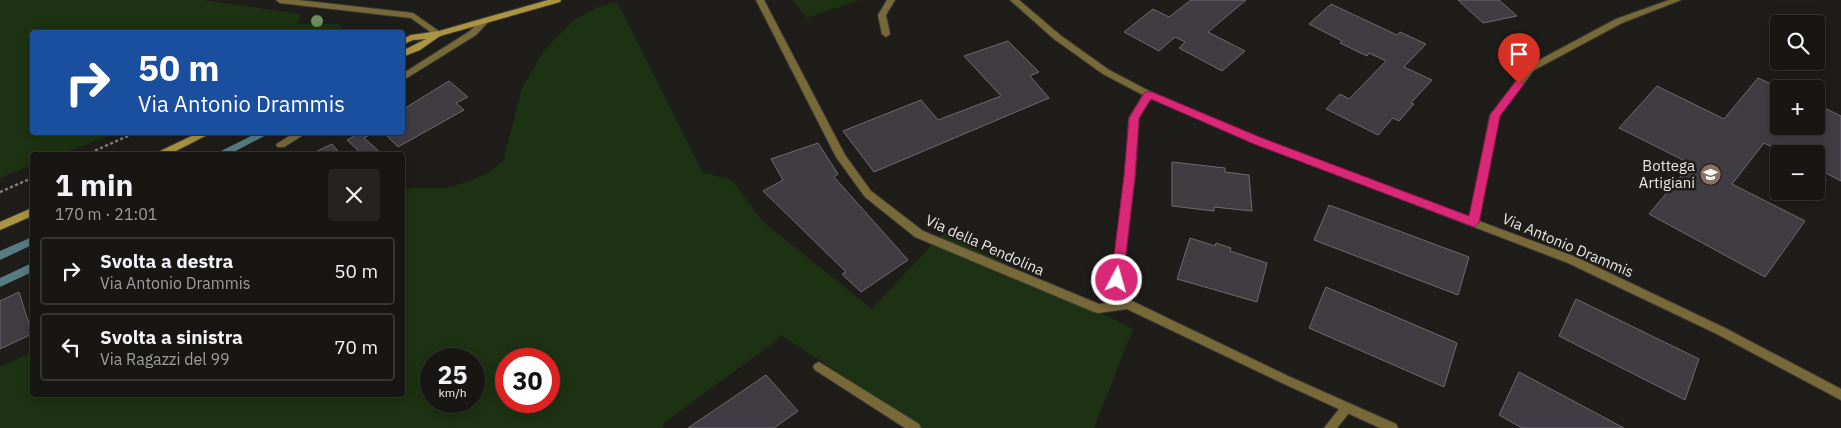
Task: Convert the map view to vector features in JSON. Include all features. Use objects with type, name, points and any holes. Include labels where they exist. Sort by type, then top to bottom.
[{"type":"street","points":[[280,0],[413,16],[439,34]]},
{"type":"street","points":[[405,41],[484,22],[557,0]]},
{"type":"street","name":"Via della Pendolina","points":[[760,0],[841,158],[868,194],[918,234],[1098,309],[1128,304]]},
{"type":"street","points":[[886,34],[882,15],[890,0]]},
{"type":"street","name":"Via Antonio Drammis","points":[[1014,0],[1057,37],[1106,72],[1148,94],[1258,141],[1589,268],[1721,330],[1841,395]]},
{"type":"street","points":[[1474,223],[1495,115],[1531,68],[1619,22],[1677,0]]},
{"type":"street","points":[[405,76],[473,32],[484,22]]},
{"type":"street","points":[[405,53],[417,48],[439,34]]},
{"type":"street","points":[[1148,94],[1134,118],[1130,176],[1117,280],[1128,304],[1275,375],[1392,428]]},
{"type":"street","points":[[166,152],[202,135]]},
{"type":"street","points":[[281,145],[299,135]]},
{"type":"street","points":[[0,219],[30,211]]},
{"type":"street","points":[[0,226],[30,211]]},
{"type":"street","points":[[819,367],[915,428]]},
{"type":"street","points":[[1330,428],[1347,408]]},
{"type":"path","points":[[92,152],[130,135]]},
{"type":"path","points":[[0,192],[30,179]]},
{"type":"green space","points":[[0,0],[204,0],[301,14],[296,24],[339,24],[343,30],[30,30],[30,135],[110,135],[67,152],[30,152],[30,166],[0,178]]},
{"type":"green space","points":[[792,0],[859,0],[807,18]]},
{"type":"green space","points":[[617,2],[702,172],[732,180],[762,221],[872,309],[944,232],[1133,329],[1094,428],[923,428],[781,335],[773,343],[664,423],[663,428],[0,428],[0,367],[30,353],[30,397],[405,397],[405,190],[445,188],[470,181],[488,173],[503,161],[522,88],[543,52],[574,20],[600,6]]},
{"type":"building","points":[[1191,0],[1246,0],[1208,32],[1245,51],[1222,71],[1179,48],[1185,42],[1175,37],[1159,51],[1124,32],[1153,9],[1169,17]]},
{"type":"building","points":[[1458,0],[1499,0],[1517,16],[1483,23]]},
{"type":"building","points":[[1331,4],[1397,35],[1400,32],[1426,44],[1404,67],[1432,80],[1411,103],[1414,104],[1399,121],[1393,118],[1378,135],[1326,109],[1340,94],[1349,99],[1386,61],[1369,53],[1367,56],[1340,43],[1342,41],[1309,24]]},
{"type":"building","points":[[1008,41],[1039,72],[1030,76],[1049,98],[874,172],[843,131],[921,100],[938,120],[1001,96],[964,56]]},
{"type":"building","name":"Bottega Artigiani","points":[[1758,78],[1770,83],[1770,135],[1825,135],[1825,108],[1841,116],[1841,181],[1825,173],[1825,145],[1770,146],[1764,143],[1732,184],[1805,221],[1765,277],[1649,214],[1691,164],[1619,128],[1657,86],[1724,119]]},
{"type":"building","points":[[449,81],[468,97],[456,103],[464,110],[398,147],[386,135],[405,135],[405,108]]},
{"type":"building","points":[[356,135],[369,135],[364,138],[380,152],[360,152],[347,140]]},
{"type":"building","points":[[818,143],[838,174],[834,177],[908,260],[861,292],[842,274],[846,272],[763,191],[783,180],[771,159]]},
{"type":"building","points":[[332,144],[339,152],[315,152]]},
{"type":"building","points":[[1172,162],[1225,168],[1225,172],[1249,175],[1252,211],[1214,207],[1214,211],[1172,206]]},
{"type":"building","points":[[1329,205],[1469,257],[1458,295],[1314,240]]},
{"type":"building","points":[[1190,238],[1215,246],[1216,243],[1231,248],[1230,251],[1267,263],[1257,302],[1177,279]]},
{"type":"building","points":[[1326,287],[1457,343],[1444,387],[1309,328]]},
{"type":"building","points":[[19,292],[30,328],[30,335],[0,349],[0,301]]},
{"type":"building","points":[[1576,299],[1699,359],[1685,400],[1559,336]]},
{"type":"building","points":[[1519,372],[1624,428],[1522,428],[1499,415]]},
{"type":"building","points":[[766,375],[798,411],[774,428],[688,428]]},
{"type":"waterway","points":[[226,152],[262,135]]},
{"type":"waterway","points":[[0,256],[30,242]]},
{"type":"waterway","points":[[0,283],[30,268]]},
{"type":"place","name":"Bottega Artigiani","points":[[1711,174]]},
{"type":"route","points":[[1117,280],[1130,176],[1134,118],[1148,94],[1258,141],[1474,223],[1495,115],[1519,84]]}]
